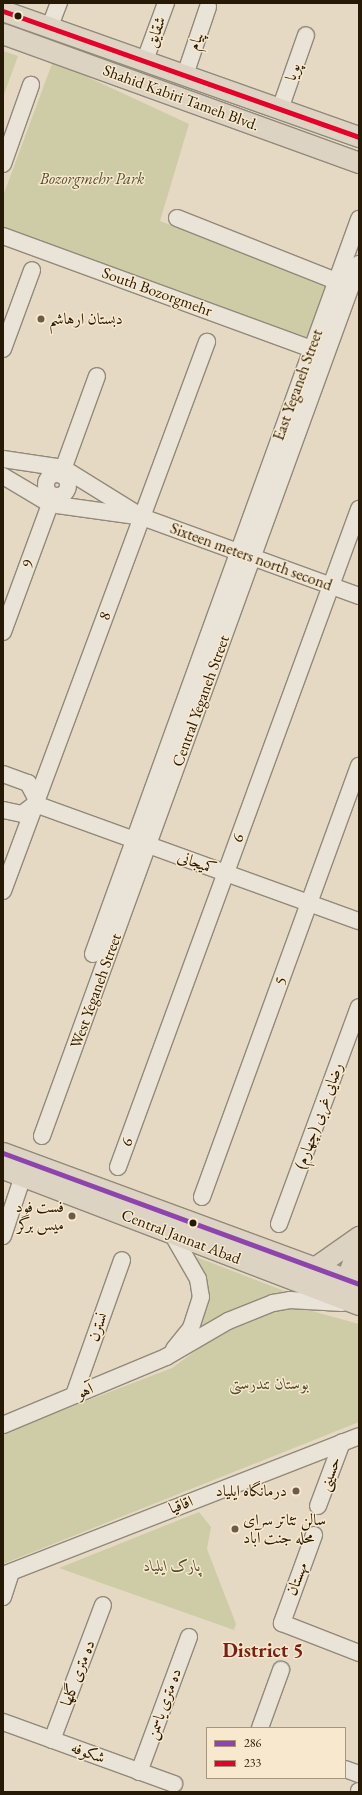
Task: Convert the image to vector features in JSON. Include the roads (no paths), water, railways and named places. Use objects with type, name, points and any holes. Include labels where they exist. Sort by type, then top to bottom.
[{"type":"main road","name":"Shahid Kabiri Tameh Blvd.","points":[[3,11],[50,26],[359,137]]},
{"type":"main road","name":"Shahid Kabiri Tameh Blvd.","points":[[3,34],[359,163]]},
{"type":"main road","name":"Central Jannat Abad","points":[[3,1153],[353,1281]]},
{"type":"main road","name":"Central Jannat Abad","points":[[3,1169],[358,1303]]},
{"type":"main road","points":[[315,1268],[359,1237]]},
{"type":"main road","points":[[358,1303],[353,1281],[359,1246]]},
{"type":"street","points":[[50,26],[59,3]]},
{"type":"street","name":"شقایق","points":[[145,60],[166,3]]},
{"type":"street","name":"پیام","points":[[185,75],[208,7]]},
{"type":"street","name":"پویا","points":[[280,109],[306,35]]},
{"type":"street","points":[[3,164],[31,85]]},
{"type":"street","points":[[177,218],[336,281]]},
{"type":"street","name":"East Yeganeh Street","points":[[246,555],[311,349],[359,219]]},
{"type":"street","name":"South Bozorgmehr","points":[[3,236],[311,349]]},
{"type":"street","name":"East Yeganeh Street","points":[[246,555],[359,264]]},
{"type":"street","points":[[3,349],[32,270]]},
{"type":"street","name":"8","points":[[3,891],[207,342]]},
{"type":"street","points":[[52,500],[60,496],[68,489],[66,479],[62,472],[97,376]]},
{"type":"street","name":"Sixteen meters north second","points":[[3,459],[62,472],[142,517],[359,596]]},
{"type":"street","name":"Sixteen meters north second","points":[[3,476],[52,500],[142,517]]},
{"type":"street","name":"9","points":[[3,632],[52,500]]},
{"type":"street","name":"6","points":[[118,1167],[359,509]]},
{"type":"street","name":"Central Yeganeh Street","points":[[134,840],[246,555]]},
{"type":"street","name":"Central Yeganeh Street","points":[[149,845],[246,555]]},
{"type":"street","name":"5","points":[[202,1197],[359,766]]},
{"type":"street","points":[[3,774],[32,787],[35,804],[22,814],[3,810]]},
{"type":"street","name":"کمیجانی","points":[[35,804],[359,922]]},
{"type":"street","name":"West Yeganeh Street","points":[[93,954],[134,840]]},
{"type":"street","name":"West Yeganeh Street","points":[[42,1136],[149,845]]},
{"type":"street","name":"رضایی غربی (چهارم)","points":[[279,1224],[359,1007]]},
{"type":"street","points":[[3,1236],[23,1176]]},
{"type":"street","points":[[166,1357],[191,1328],[201,1297],[198,1279],[171,1232]]},
{"type":"street","name":"نسترن","points":[[74,1395],[122,1260]]},
{"type":"street","name":"آهو","points":[[3,1425],[166,1357],[228,1321],[273,1303],[290,1300],[358,1303]]},
{"type":"street","name":"اقاقیا","points":[[7,1574],[359,1436]]},
{"type":"street","name":"حسینی","points":[[318,1506],[342,1442]]},
{"type":"street","name":"مهستان","points":[[314,1535],[282,1623],[359,1653]]},
{"type":"street","points":[[3,1596],[7,1574]]},
{"type":"street","name":"ده متری گلها","points":[[52,1740],[103,1605]]},
{"type":"street","name":"ده متری یاسمن","points":[[139,1772],[189,1637]]},
{"type":"street","points":[[260,1727],[281,1670]]},
{"type":"street","name":"شکوفه","points":[[3,1722],[174,1784]]},
{"type":"street","points":[[346,1769],[359,1774]]},
{"type":"place","name":"دبستان ارهاشم","points":[[41,319]]},
{"type":"place","name":"فست فود میس برگر","points":[[72,1216]]},
{"type":"place","name":"درمانگاه ایلیاد","points":[[296,1491]]},
{"type":"place","name":"سالن تئاتر سرای محله جنت آباد","points":[[235,1529]]},
{"type":"district","name":"District 5","points":[[263,1650]]},
{"type":"park label","name":"Bozorgmehr Park","points":[[92,179]]},
{"type":"park label","name":"بوستان تندرستی","points":[[269,1384]]},
{"type":"park label","name":"پارک ایلیاد","points":[[172,1566]]}]
